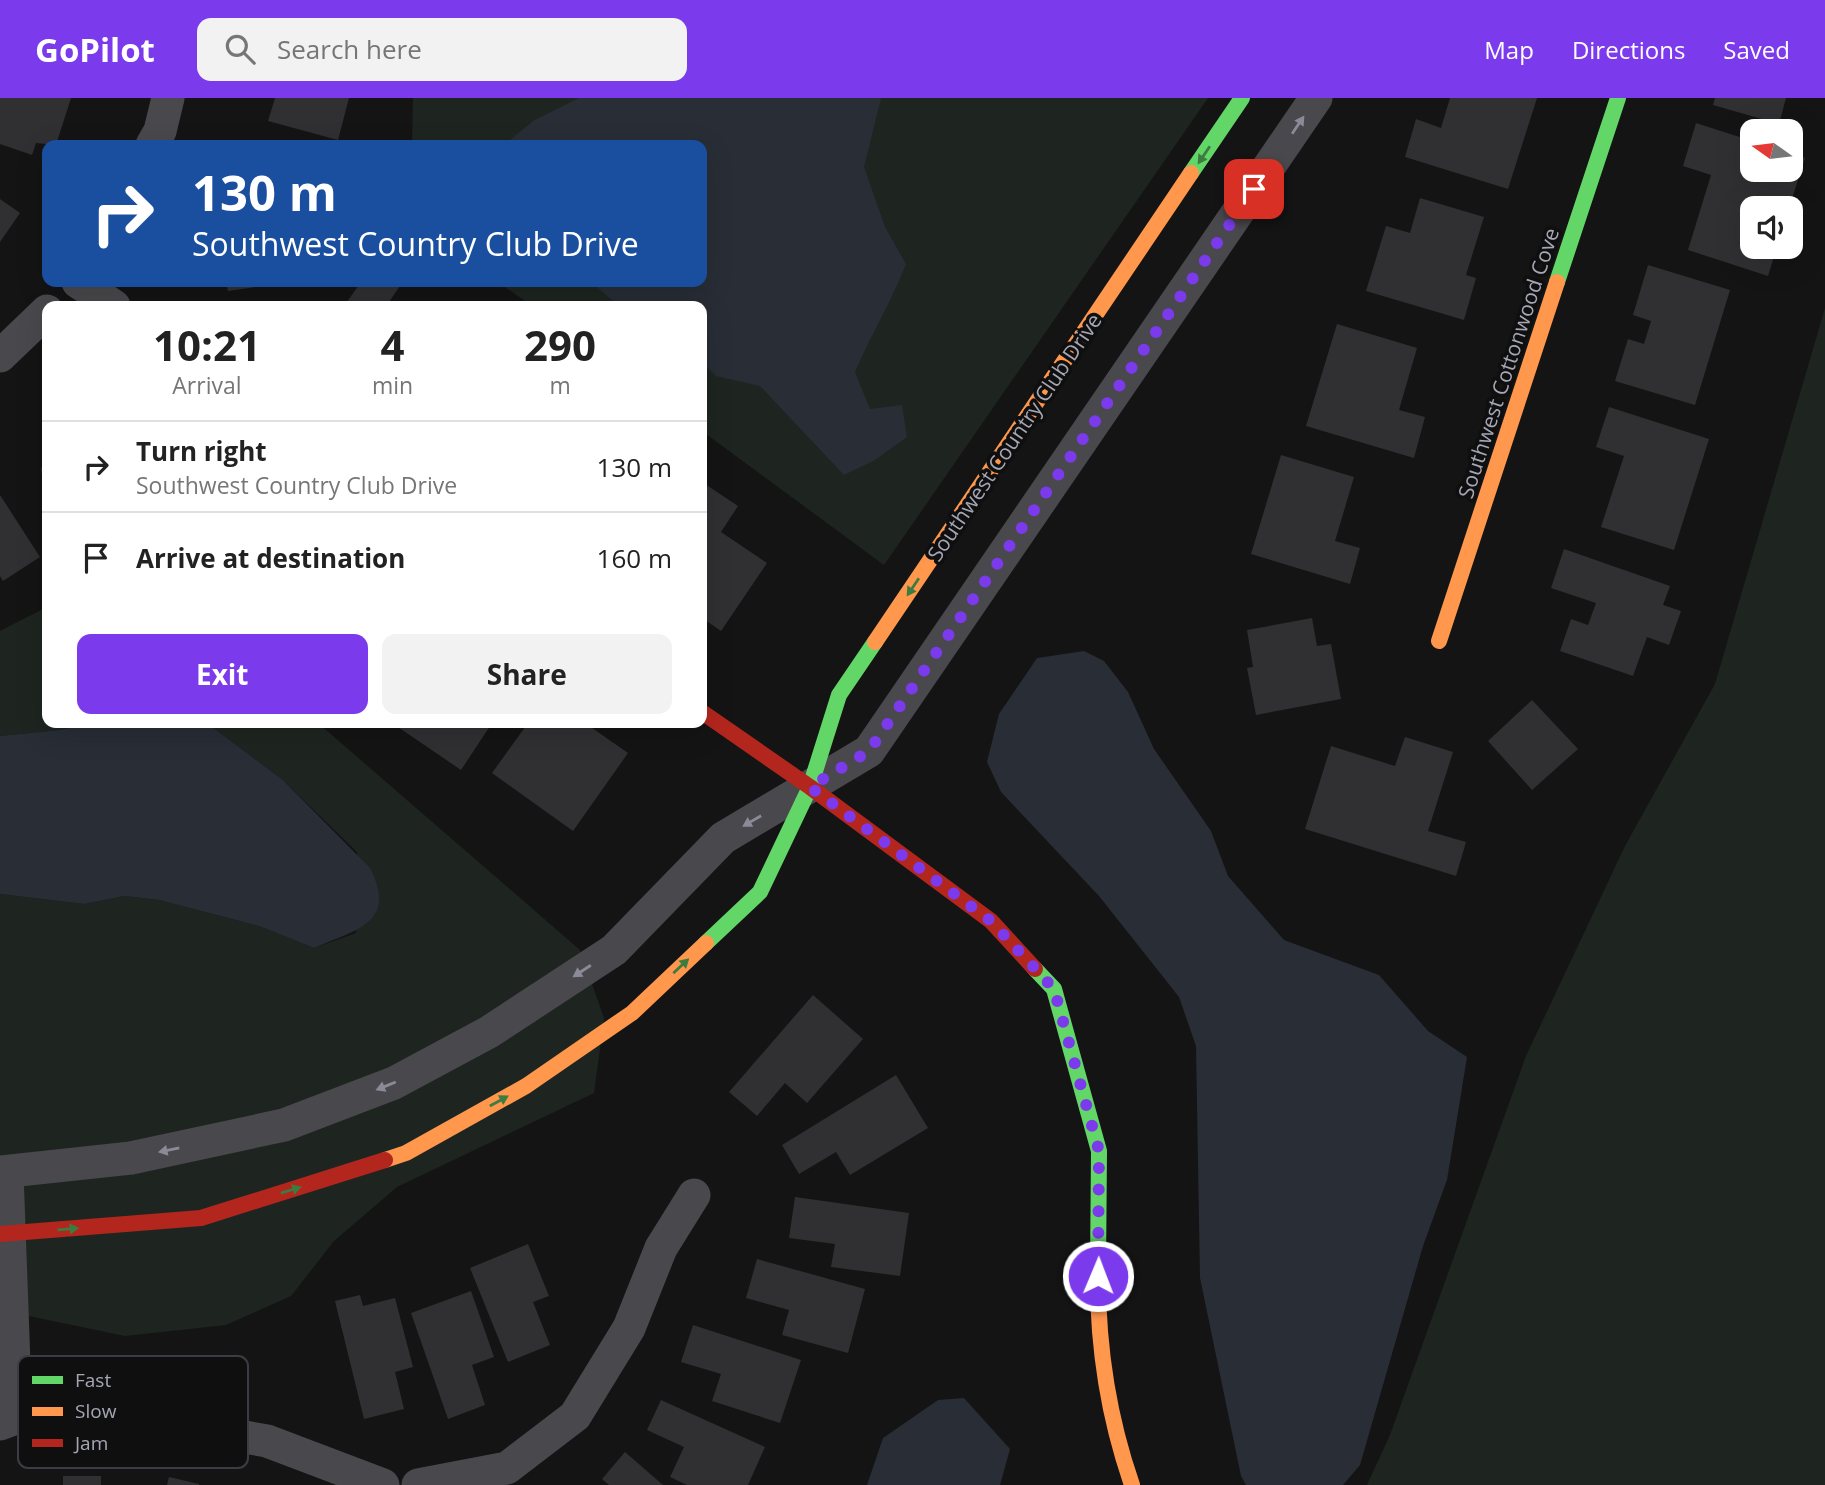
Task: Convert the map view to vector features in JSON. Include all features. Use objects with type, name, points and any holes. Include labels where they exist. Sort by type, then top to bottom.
[{"type":"street","points":[[155,140],[160,131],[168,98]]},
{"type":"street","name":"Southwest Country Club Drive","points":[[4,1234],[201,1218],[406,1153],[526,1086],[632,1013],[760,892],[810,787],[839,695],[1242,98]]},
{"type":"street","points":[[8,1421],[4,1173],[131,1158],[284,1125],[394,1083],[489,1032],[614,950],[723,838],[869,751],[1316,98]]},
{"type":"street","name":"Southwest Cottonwood Cove","points":[[1439,641],[1618,98]]},
{"type":"street","points":[[57,301],[73,287]]},
{"type":"street","points":[[86,287],[106,301]]},
{"type":"street","points":[[0,356],[42,316]]},
{"type":"street","points":[[707,715],[810,787],[991,921],[1054,989],[1099,1151],[1097,1325],[1119,1448],[1132,1485]]},
{"type":"street","points":[[418,1485],[507,1468],[575,1416],[629,1328],[661,1248],[694,1195]]},
{"type":"street","points":[[248,1438],[267,1441],[383,1485]]},
{"type":"shaded area","points":[[413,98],[1208,98],[884,565],[707,435],[707,301],[525,301],[505,287],[707,287],[707,140],[412,140]]},
{"type":"shaded area","points":[[579,98],[881,98],[864,167],[885,227],[906,264],[855,372],[870,409],[902,405],[907,437],[875,460],[844,475],[760,386],[716,376],[707,367],[707,301],[613,301],[597,287],[707,287],[707,140],[510,140],[533,121]]},
{"type":"shaded area","points":[[1825,308],[1825,1485],[1367,1485],[1390,1435],[1526,1056],[1625,846],[1715,684]]},
{"type":"shaded area","points":[[42,610],[42,728],[70,728],[0,736],[0,631]]},
{"type":"shaded area","points":[[1084,651],[1104,661],[1128,692],[1154,749],[1211,831],[1228,876],[1284,940],[1379,975],[1428,1031],[1467,1057],[1447,1180],[1423,1246],[1360,1465],[1343,1485],[1246,1485],[1241,1476],[1200,1278],[1196,1046],[1179,997],[1099,896],[1001,792],[987,762],[999,714],[1037,658]]},
{"type":"shaded area","points":[[214,728],[324,728],[580,950],[604,1018],[594,1093],[397,1187],[334,1241],[291,1296],[226,1325],[125,1336],[0,1310],[0,894],[84,904],[124,896],[159,900],[259,926],[314,948],[356,933],[357,852],[283,780]]},
{"type":"shaded area","points":[[214,728],[283,780],[370,868],[379,901],[376,913],[358,929],[314,948],[259,926],[159,900],[124,896],[84,904],[0,894],[0,736],[59,730]]},
{"type":"shaded area","points":[[964,1398],[1010,1449],[1000,1485],[867,1485],[883,1438],[938,1400]]},
{"type":"building","points":[[0,98],[71,98],[58,140],[42,140],[42,144],[36,143],[32,155],[0,144]]},
{"type":"building","points":[[275,98],[349,98],[338,140],[268,121]]},
{"type":"building","points":[[1450,98],[1537,98],[1508,189],[1405,157],[1416,119],[1441,128]]},
{"type":"building","points":[[1715,98],[1786,98],[1780,119],[1762,119],[1713,105]]},
{"type":"building","points":[[1696,123],[1740,137],[1740,182],[1797,182],[1793,196],[1740,196],[1740,259],[1773,259],[1768,276],[1688,250],[1711,175],[1683,166]]},
{"type":"building","points":[[1420,198],[1484,217],[1466,275],[1476,278],[1464,320],[1366,291],[1386,226],[1410,233]]},
{"type":"building","points":[[0,199],[20,213],[0,242]]},
{"type":"building","points":[[1648,265],[1730,290],[1695,405],[1615,381],[1628,339],[1644,344],[1651,321],[1633,315]]},
{"type":"building","points":[[227,287],[256,287],[228,291]]},
{"type":"building","points":[[357,287],[399,287],[390,301],[348,301]]},
{"type":"building","points":[[1337,324],[1417,348],[1399,410],[1425,417],[1414,458],[1306,426]]},
{"type":"building","points":[[1609,407],[1709,439],[1674,550],[1601,527],[1624,456],[1596,447]]},
{"type":"building","points":[[1281,455],[1354,477],[1335,541],[1360,548],[1350,584],[1251,554]]},
{"type":"building","points":[[707,485],[738,506],[721,532],[767,563],[721,631],[707,621]]},
{"type":"building","points":[[0,495],[40,557],[3,581],[0,576]]},
{"type":"building","points":[[1564,549],[1670,586],[1663,605],[1681,611],[1669,645],[1647,637],[1633,676],[1560,651],[1571,619],[1588,625],[1596,603],[1551,588]]},
{"type":"building","points":[[1312,618],[1317,646],[1331,644],[1341,699],[1256,715],[1247,668],[1253,667],[1247,630]]},
{"type":"building","points":[[1532,700],[1578,749],[1532,790],[1488,741]]},
{"type":"building","points":[[399,728],[489,728],[461,770]]},
{"type":"building","points":[[524,728],[592,728],[628,753],[573,831],[492,773]]},
{"type":"building","points":[[1405,737],[1453,752],[1428,831],[1466,842],[1456,876],[1305,829],[1331,746],[1395,766]]},
{"type":"building","points":[[813,995],[863,1039],[807,1103],[785,1083],[757,1116],[729,1092]]},
{"type":"building","points":[[896,1075],[928,1128],[850,1175],[836,1152],[799,1174],[782,1145]]},
{"type":"building","points":[[795,1197],[909,1213],[900,1276],[831,1267],[835,1244],[789,1238]]},
{"type":"building","points":[[528,1244],[549,1296],[533,1302],[550,1345],[508,1362],[470,1268]]},
{"type":"building","points":[[757,1259],[865,1289],[848,1353],[782,1335],[789,1310],[746,1298]]},
{"type":"building","points":[[471,1291],[494,1357],[472,1365],[485,1405],[448,1419],[411,1313]]},
{"type":"building","points":[[360,1295],[363,1306],[395,1298],[413,1367],[395,1372],[404,1409],[364,1419],[335,1301]]},
{"type":"building","points":[[693,1325],[801,1360],[780,1423],[712,1401],[721,1374],[681,1362]]},
{"type":"building","points":[[661,1400],[765,1447],[748,1485],[687,1485],[670,1477],[684,1447],[647,1430]]},
{"type":"building","points":[[625,1452],[663,1485],[609,1485],[602,1479]]},
{"type":"building","points":[[63,1476],[101,1476],[101,1485],[63,1485]]},
{"type":"building","points":[[169,1477],[199,1484],[199,1485],[167,1485]]},
{"type":"traffic: fast","points":[[1191,173],[1242,98]]},
{"type":"traffic: fast","points":[[1557,282],[1618,98]]},
{"type":"traffic: fast","points":[[706,943],[760,892],[810,787],[839,695],[875,642]]},
{"type":"traffic: fast","points":[[1035,969],[1054,989],[1099,1151],[1098,1269]]},
{"type":"traffic: slow","points":[[875,642],[1191,173]]},
{"type":"traffic: slow","points":[[1439,641],[1557,282]]},
{"type":"traffic: slow","points":[[385,1160],[406,1153],[526,1086],[632,1013],[706,943]]},
{"type":"traffic: slow","points":[[1098,1269],[1102,1351],[1110,1406],[1132,1485]]},
{"type":"traffic: jam","points":[[707,715],[810,787],[991,921],[1035,969]]},
{"type":"traffic: jam","points":[[0,1234],[201,1218],[385,1160]]},
{"type":"route","points":[[1098,1276],[1099,1151],[1054,989],[991,921],[810,787],[869,751],[1254,189]]}]
